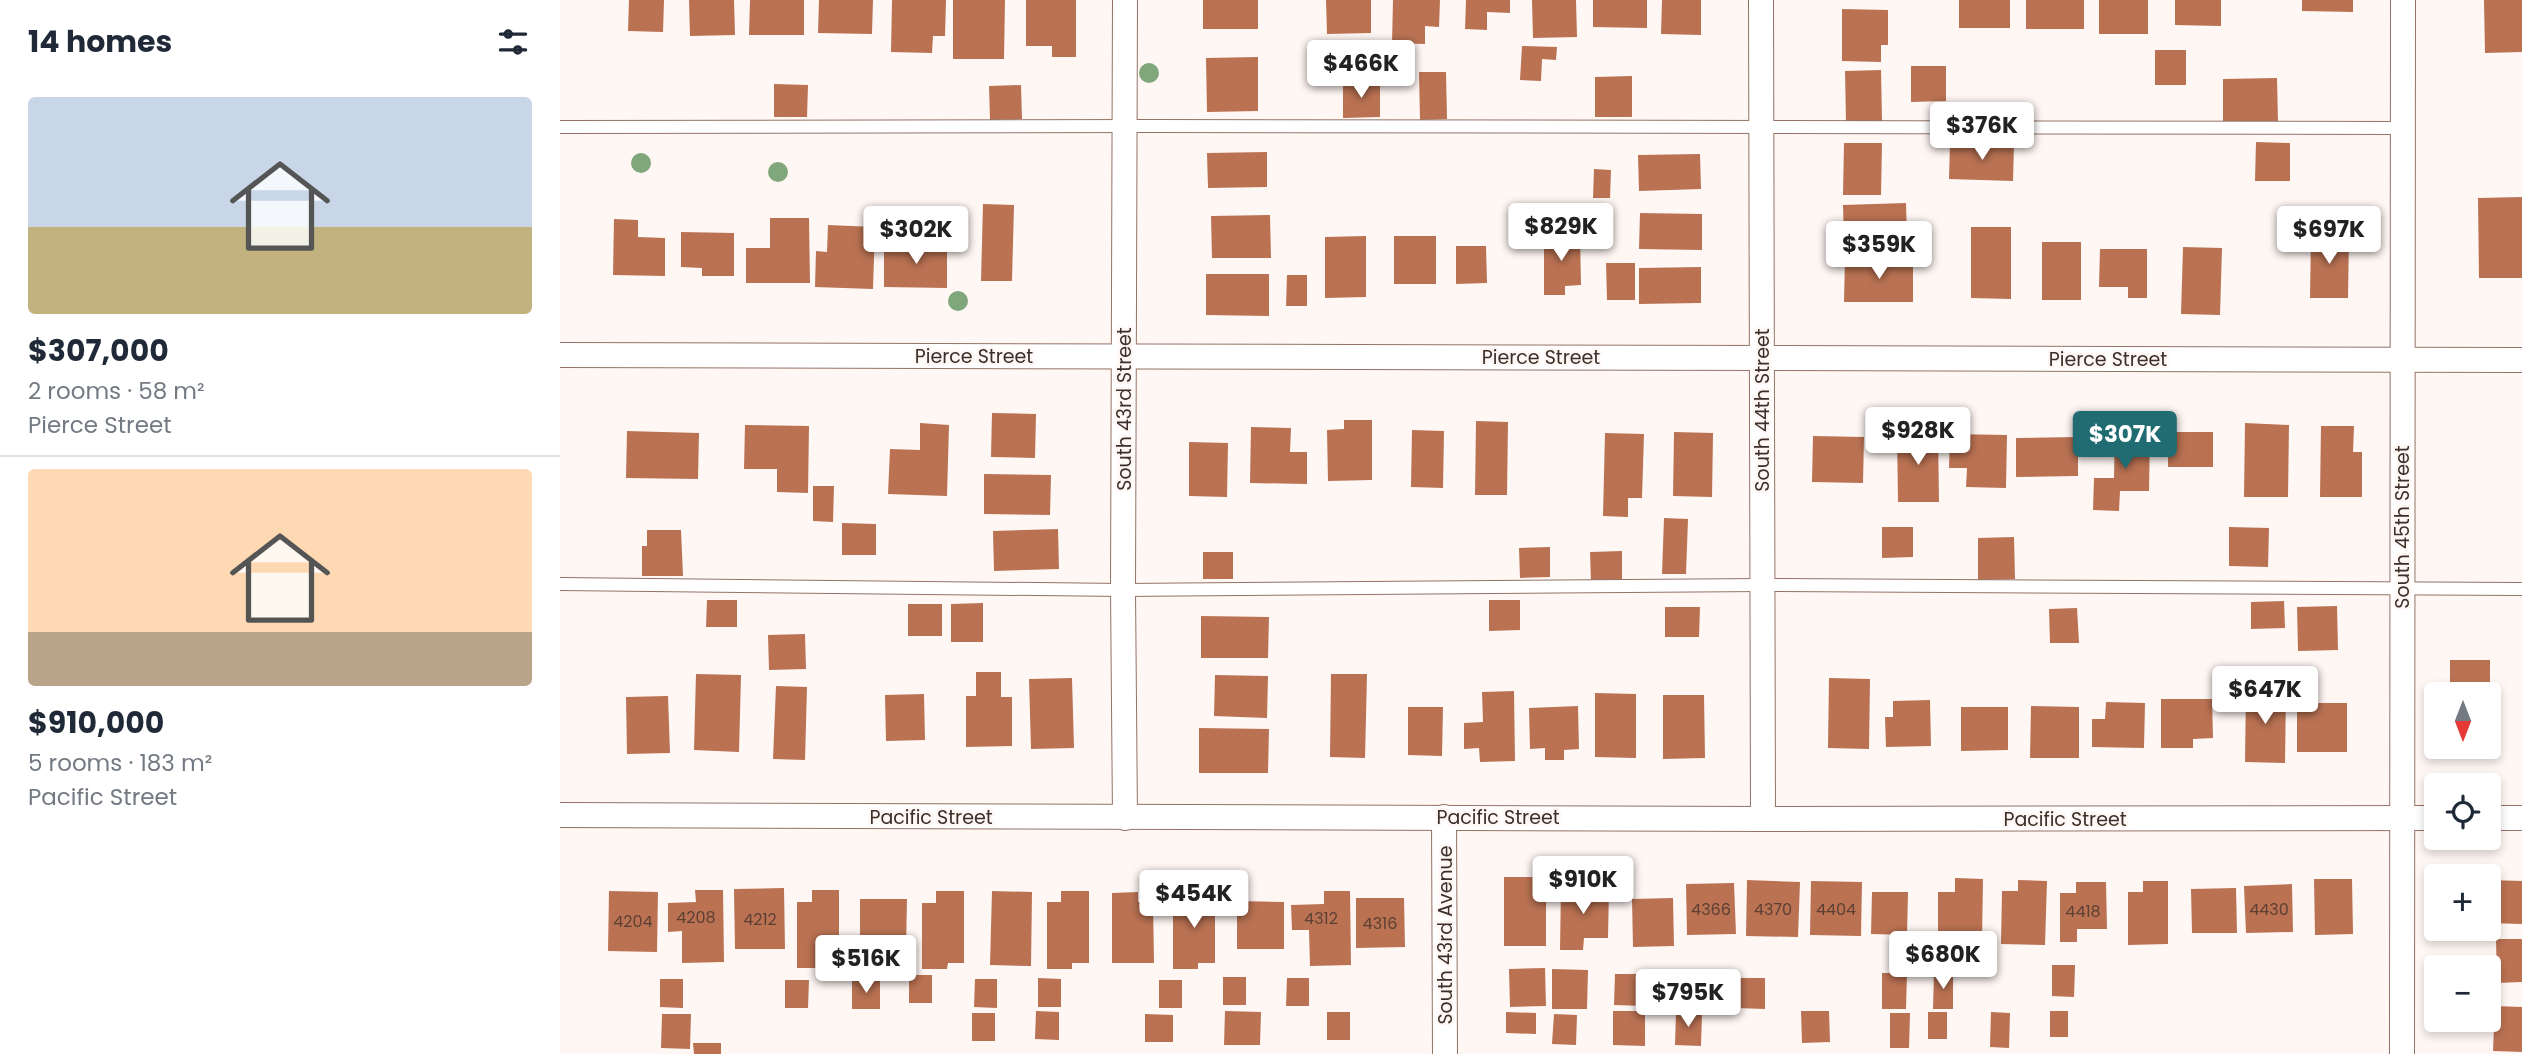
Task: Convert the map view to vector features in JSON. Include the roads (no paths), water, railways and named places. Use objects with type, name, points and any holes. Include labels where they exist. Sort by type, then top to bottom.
[{"type":"street","name":"South 43rd Street","points":[[1125,0],[1125,818]]},
{"type":"street","name":"South 44th Street","points":[[1761,0],[1763,819]]},
{"type":"street","name":"South 45th Street","points":[[2402,1054],[2403,0]]},
{"type":"street","name":"Pierce Street","points":[[560,355],[2522,360]]},
{"type":"street","name":"Pacific Street","points":[[560,815],[2424,818]]},
{"type":"street","name":"South 43rd Avenue","points":[[1444,817],[1445,1054]]},
{"type":"street","points":[[2501,818],[2522,818]]},
{"type":"lane","points":[[560,127],[2403,128]]},
{"type":"lane","points":[[560,584],[1124,590],[1762,585],[2522,589]]}]
